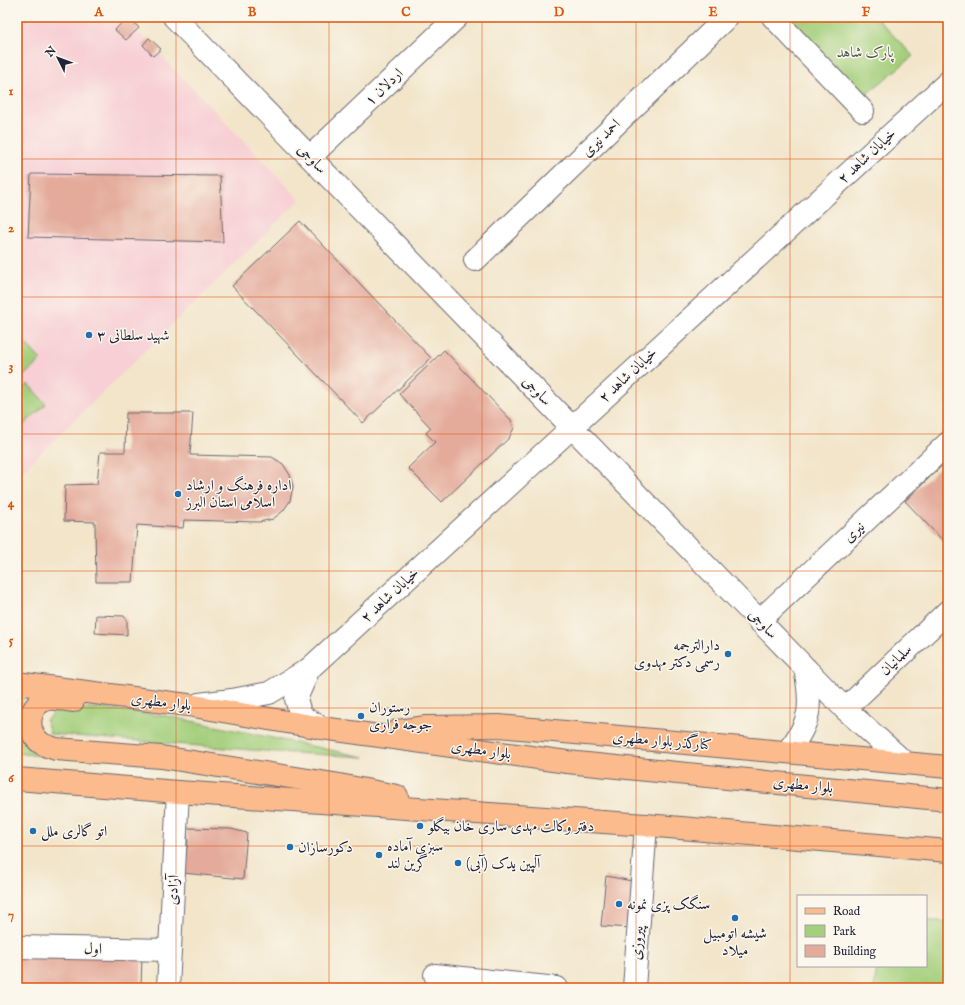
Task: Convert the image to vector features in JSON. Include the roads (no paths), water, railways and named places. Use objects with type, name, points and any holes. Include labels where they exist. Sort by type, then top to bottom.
[{"type":"main road","name":"بلوار مطهری","points":[[17,683],[188,705],[322,728],[567,762],[948,800]]},
{"type":"main road","points":[[148,701],[123,705],[48,699],[37,705],[30,717],[31,729],[41,743],[56,749],[161,757],[264,772],[334,784],[477,813]]},
{"type":"main road","name":"کنارگذر بلوار مطهری","points":[[376,735],[426,727],[500,726],[948,767]]},
{"type":"main road","points":[[17,779],[646,826],[948,851]]},
{"type":"street","name":"ساوجی","points":[[174,17],[845,709],[904,762]]},
{"type":"street","name":"اردلان ۱","points":[[310,157],[457,17]]},
{"type":"street","name":"احمد نیری","points":[[475,260],[727,17]]},
{"type":"street","points":[[773,17],[863,111]]},
{"type":"street","name":"خیابان شاهد ۲","points":[[309,669],[948,82]]},
{"type":"street","name":"نیری","points":[[759,621],[948,443]]},
{"type":"street","name":"سلمانیان","points":[[845,709],[948,611]]},
{"type":"street","points":[[787,752],[799,737],[807,719],[810,696],[805,668]]},
{"type":"street","points":[[188,705],[232,700],[269,693],[309,669]]},
{"type":"street","points":[[309,669],[296,699],[300,716],[322,728]]},
{"type":"street","name":"آزادی","points":[[168,988],[178,792]]},
{"type":"street","name":"پیروزی","points":[[634,988],[646,826]]},
{"type":"street","name":"اول","points":[[17,947],[170,950]]},
{"type":"street","points":[[435,975],[557,988]]},
{"type":"place","name":"شهید سلطانی ۳","points":[[89,335]]},
{"type":"place","name":"اداره فرهنگ و ارشاد اسلامی استان البرز","points":[[178,494]]},
{"type":"place","name":"دارالترجمه رسمی دکتر مهدوی","points":[[728,654]]},
{"type":"place","name":"رستوران جوجه فراری","points":[[361,716]]},
{"type":"place","name":"دفتر وکالت مهدی ساری خان بیگلو","points":[[420,826]]},
{"type":"place","name":"اتو گالری ملل","points":[[33,831]]},
{"type":"place","name":"دکورسازان","points":[[290,847]]},
{"type":"place","name":"سبزی آماده گرین لند","points":[[379,855]]},
{"type":"place","name":"آلپین یدک (آبی)","points":[[458,863]]},
{"type":"place","name":"سنگک پزی نمونه","points":[[619,904]]},
{"type":"place","name":"شیشه اتومبیل میلاد","points":[[735,918]]},
{"type":"park label","name":"پارک شاهد","points":[[865,52]]}]
